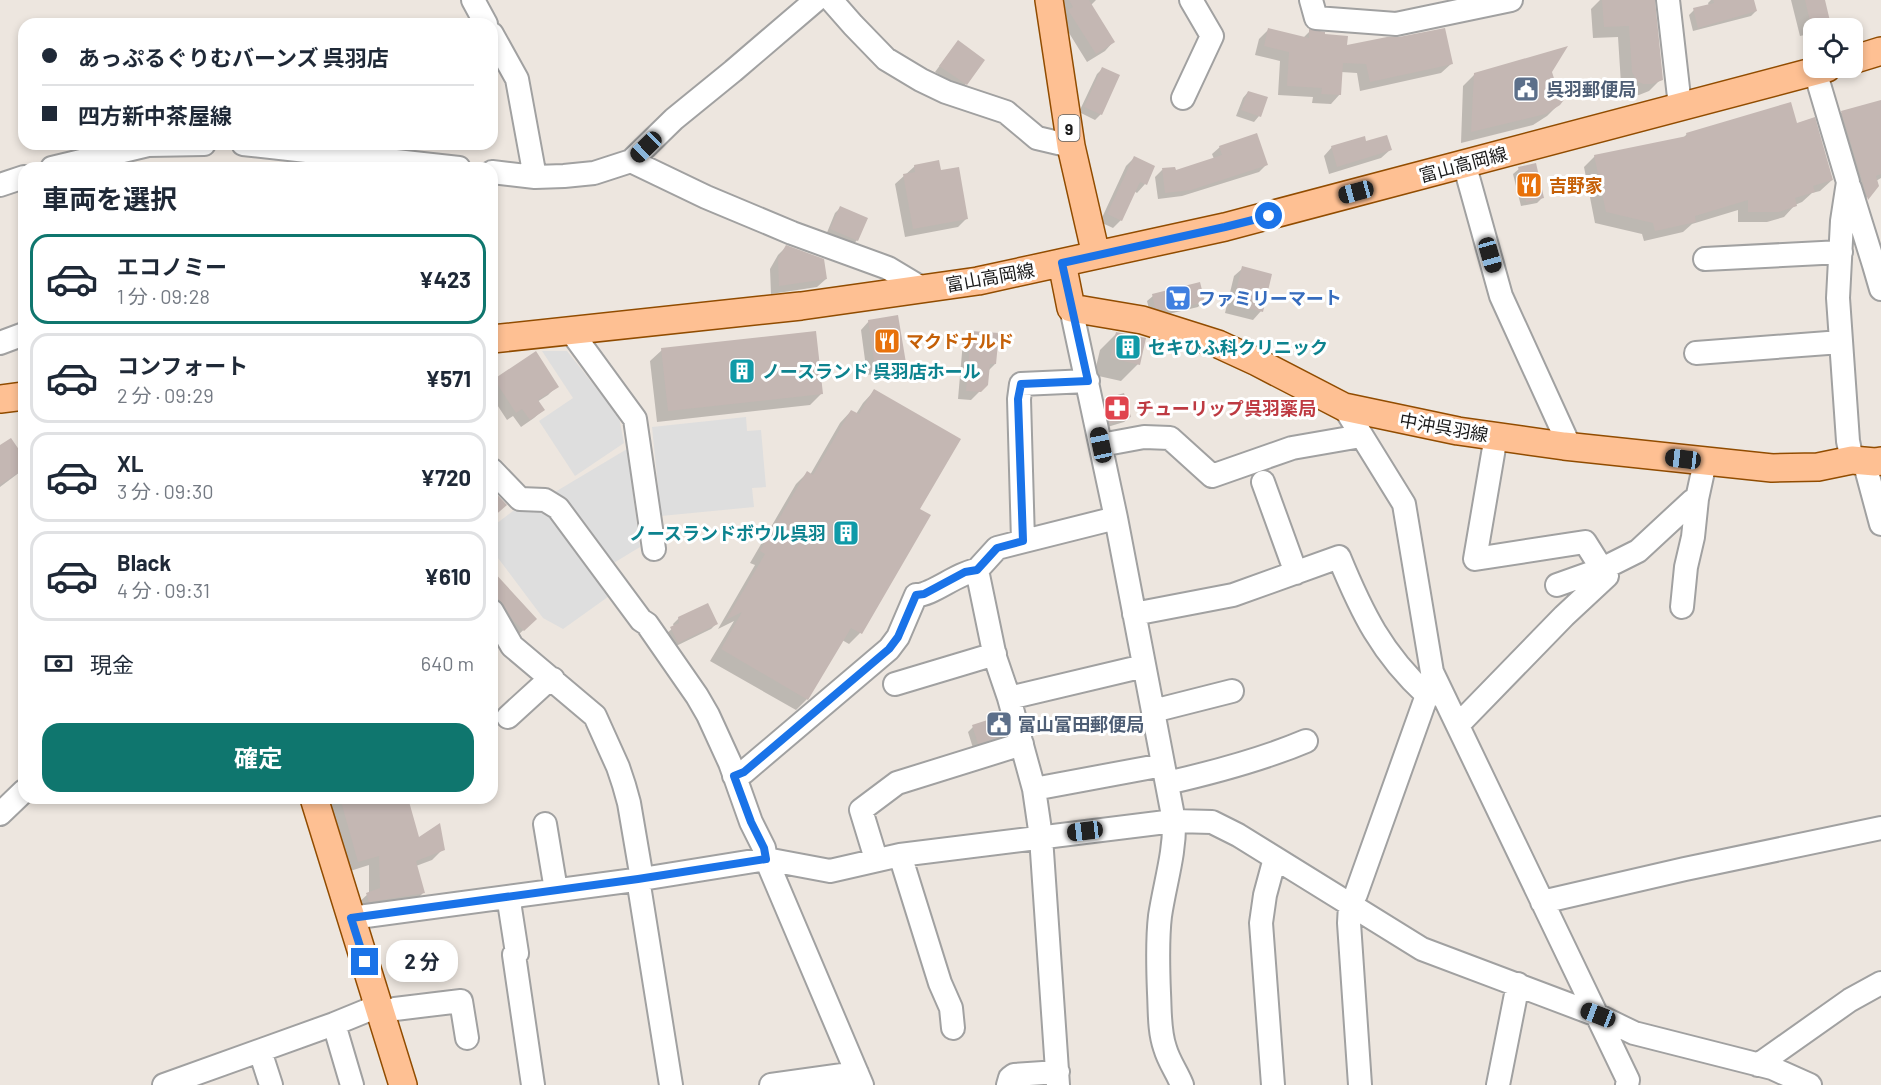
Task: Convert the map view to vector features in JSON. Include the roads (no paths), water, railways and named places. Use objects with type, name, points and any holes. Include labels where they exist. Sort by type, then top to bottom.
[{"type":"main road","name":"9","points":[[1049,0],[1071,146],[1096,255]]},
{"type":"main road","points":[[1863,57],[1881,51]]},
{"type":"main road","name":"富山高岡線","points":[[498,338],[801,306],[978,281],[1225,227],[1803,74]]},
{"type":"main road","points":[[1062,263],[1071,308]]},
{"type":"main road","name":"中沖呉羽線","points":[[1071,308],[1142,320],[1218,344],[1344,407],[1458,431],[1570,447],[1784,468],[1818,467],[1866,461]]},
{"type":"main road","points":[[0,399],[18,397]]},
{"type":"main road","points":[[316,804],[403,1085]]},
{"type":"street","points":[[473,0],[483,18]]},
{"type":"street","points":[[498,173],[535,177],[594,173],[632,161],[674,119],[816,0]]},
{"type":"street","points":[[831,0],[886,59],[946,92],[1006,112],[1037,138],[1071,146]]},
{"type":"street","points":[[1183,98],[1212,36],[1191,0]]},
{"type":"street","points":[[1311,0],[1316,18],[1396,24],[1422,9],[1511,0]]},
{"type":"street","points":[[1668,0],[1680,106]]},
{"type":"street","points":[[498,45],[517,79],[535,177]]},
{"type":"street","points":[[1823,78],[1848,182],[1878,264],[1881,289]]},
{"type":"street","points":[[77,162],[127,150]]},
{"type":"street","points":[[285,150],[369,162]]},
{"type":"street","points":[[632,161],[706,197],[792,233],[888,268],[923,289]]},
{"type":"street","points":[[1464,163],[1501,296],[1570,447]]},
{"type":"street","points":[[0,186],[18,179]]},
{"type":"street","points":[[1848,182],[1842,221],[1838,298],[1848,441],[1866,461],[1881,524]]},
{"type":"street","points":[[1705,260],[1841,252]]},
{"type":"street","points":[[1071,308],[1116,518],[1174,821],[1171,862],[1160,916],[1158,972],[1160,1020],[1164,1046],[1170,1064],[1182,1085]]},
{"type":"street","points":[[570,330],[635,418],[654,549]]},
{"type":"street","points":[[0,343],[18,336]]},
{"type":"street","points":[[1696,352],[1841,342]]},
{"type":"street","points":[[1023,541],[1018,399],[1021,384],[1088,381]]},
{"type":"street","points":[[1344,407],[1404,504],[1435,695],[1350,904],[1348,923],[1360,1085]]},
{"type":"street","points":[[1101,445],[1144,437],[1170,438],[1212,476],[1292,448],[1361,436]]},
{"type":"street","points":[[1458,725],[1564,616],[1607,576],[1585,542],[1475,559],[1496,436]]},
{"type":"street","points":[[1682,607],[1686,567],[1705,462]]},
{"type":"street","points":[[498,476],[520,500],[545,500],[558,508],[641,620],[647,624],[708,715],[751,822],[764,848],[766,859],[860,1079],[771,1085]]},
{"type":"street","points":[[1263,482],[1296,573]]},
{"type":"street","points":[[1557,585],[1602,569],[1638,551],[1692,501],[1697,499]]},
{"type":"street","points":[[734,776],[744,772],[889,649],[898,637],[916,595],[924,594],[965,572],[977,570],[997,548],[1116,518]]},
{"type":"street","points":[[1134,615],[1233,595],[1339,557],[1356,598],[1385,649],[1405,674],[1435,695],[1458,725],[1598,1015],[1628,1080],[1627,1085]]},
{"type":"street","points":[[977,570],[994,654],[1009,698],[1034,789],[1041,837],[1058,1079],[1014,1075],[1010,1078],[1008,1085]]},
{"type":"street","points":[[498,622],[512,646],[595,716],[618,766],[629,803],[671,1085]]},
{"type":"street","points":[[895,684],[994,654]]},
{"type":"street","points":[[1009,698],[1144,666]]},
{"type":"street","points":[[508,717],[543,685],[553,680]]},
{"type":"street","points":[[1153,711],[1232,691]]},
{"type":"street","points":[[1034,789],[1235,767],[1306,741]]},
{"type":"street","points":[[876,859],[861,810],[897,783],[1022,744]]},
{"type":"street","points":[[2,806],[18,795]]},
{"type":"street","points":[[351,918],[640,879],[766,859],[830,871],[900,855],[1174,821],[1212,822],[1238,835],[1422,949],[1598,1015],[1634,1033],[1783,1072],[1810,1085]]},
{"type":"street","points":[[545,824],[556,890]]},
{"type":"street","points":[[1542,902],[1881,828]]},
{"type":"street","points":[[900,855],[940,983],[951,1008],[953,1028]]},
{"type":"street","points":[[1273,1085],[1261,922],[1265,895],[1275,858]]},
{"type":"street","points":[[511,897],[510,908],[517,953],[514,956],[533,1085]]},
{"type":"street","points":[[1758,1065],[1850,1000],[1881,983]]},
{"type":"street","points":[[1498,1085],[1518,984]]},
{"type":"street","points":[[164,1085],[189,1081],[261,1051],[380,1010],[461,1001],[467,1038]]},
{"type":"street","points":[[334,1024],[352,1085]]},
{"type":"street","points":[[261,1051],[271,1085]]},
{"type":"place","name":"呉羽郵便局","points":[[1526,89]]},
{"type":"place","name":"吉野家","points":[[1529,185]]},
{"type":"place","name":"ファミリーマート","points":[[1178,298]]},
{"type":"place","name":"マクドナルド","points":[[887,341]]},
{"type":"place","name":"セキひふ科クリニック","points":[[1128,347]]},
{"type":"place","name":"ノースランド 呉羽店ホール","points":[[742,371]]},
{"type":"place","name":"チューリップ呉羽薬局","points":[[1117,408]]},
{"type":"place","name":"ノースランドボウル呉羽","points":[[846,533]]},
{"type":"place","name":"富山富田郵便局","points":[[999,724]]}]
